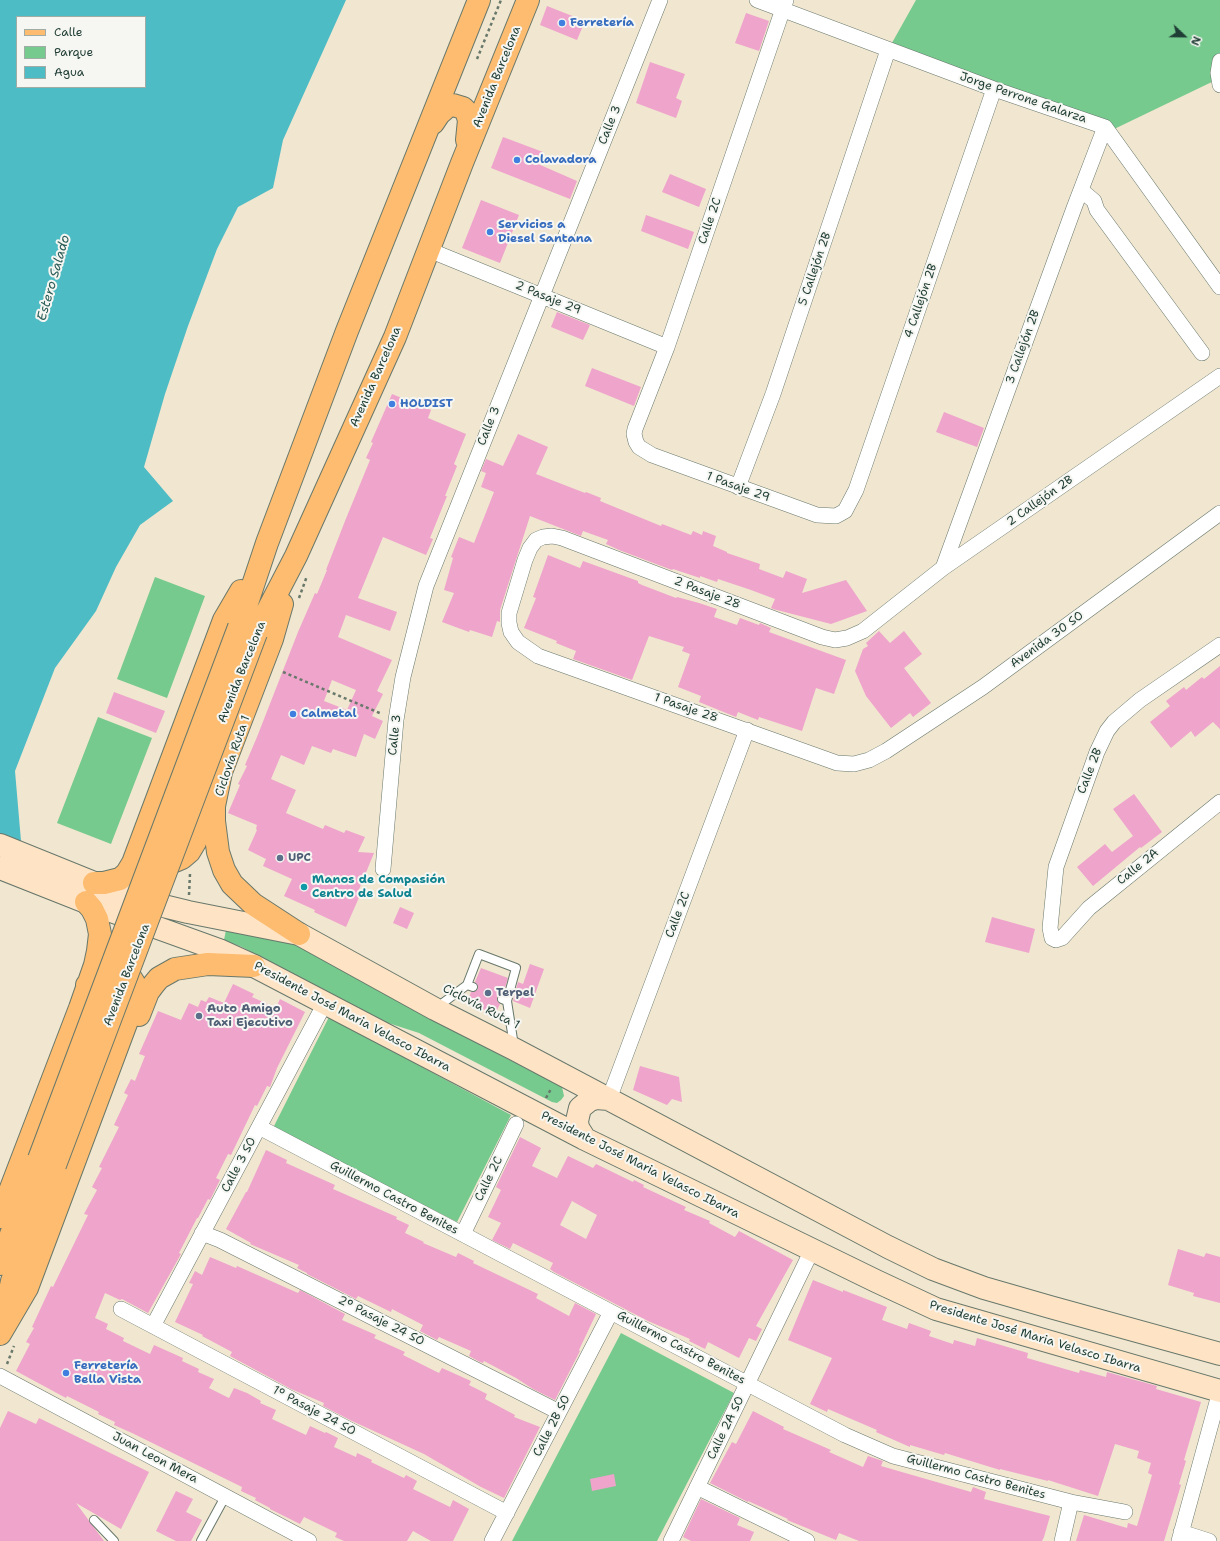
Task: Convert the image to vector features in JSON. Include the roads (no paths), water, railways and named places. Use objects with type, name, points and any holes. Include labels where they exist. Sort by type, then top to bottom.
[{"type":"main road","name":"Avenida Barcelona","points":[[0,1334],[12,1281],[48,1162],[247,630],[267,543],[347,331],[480,0]]},
{"type":"main road","name":"Avenida Barcelona","points":[[247,630],[296,556],[395,337],[462,163],[528,0]]},
{"type":"main road","points":[[422,142],[439,114],[444,109],[453,105],[463,108],[468,116],[469,126],[462,163]]},
{"type":"main road","points":[[85,891],[120,879],[127,873],[133,863],[224,620],[267,543]]},
{"type":"main road","points":[[148,824],[146,836],[150,851],[157,857],[175,861],[182,858],[189,852],[195,842],[272,639],[296,556]]},
{"type":"main road","points":[[221,772],[214,806],[214,821],[218,852],[224,870],[232,884],[253,904],[299,934],[435,1008],[514,1048],[888,1248],[933,1269],[984,1288],[1050,1308],[1220,1354]]},
{"type":"main road","points":[[0,846],[85,891],[100,934],[95,965],[80,1008],[0,1217]]},
{"type":"main road","points":[[0,868],[85,891],[147,902],[183,911],[299,934]]},
{"type":"main road","name":"Presidente José Maria Velasco Ibarra","points":[[85,891],[254,966],[585,1139],[936,1309],[1220,1391]]},
{"type":"main road","points":[[100,1094],[125,1050],[148,992],[159,978],[175,970],[208,964],[254,966]]},
{"type":"main road","points":[[0,1334],[26,1288],[134,1002],[136,992],[134,983],[129,975],[121,970],[111,968],[101,972],[87,985]]},
{"type":"main road","points":[[539,1114],[552,1115],[558,1113],[567,1104],[570,1091],[566,1078],[560,1073]]},
{"type":"main road","points":[[585,1139],[578,1128],[577,1121],[580,1108],[590,1100],[596,1098],[609,1099]]},
{"type":"main road","name":"Avenida Barcelona","points":[[0,1264],[48,1162]]},
{"type":"main road","points":[[1043,1341],[1052,1339],[1059,1332],[1061,1322],[1058,1313],[1050,1308]]},
{"type":"street","name":"Calle 3","points":[[383,869],[396,720],[404,677],[426,586],[660,0]]},
{"type":"street","name":"Jorge Perrone Galarza","points":[[757,0],[784,5],[888,50],[994,89],[1105,127]]},
{"type":"street","name":"Calle 2C","points":[[636,442],[634,434],[635,429],[667,348],[784,5]]},
{"type":"street","name":"5 Callejón 2B","points":[[738,486],[773,394],[888,50]]},
{"type":"street","points":[[1220,61],[1218,73],[1220,85]]},
{"type":"street","name":"4 Callejón 2B","points":[[845,511],[856,490],[994,89]]},
{"type":"street","points":[[1105,127],[1220,288]]},
{"type":"street","name":"3 Callejón 2B","points":[[943,568],[1105,127]]},
{"type":"street","points":[[1081,190],[1094,201],[1097,210],[1202,353]]},
{"type":"street","points":[[1074,208],[1087,211],[1097,210]]},
{"type":"street","name":"2 Pasaje 29","points":[[429,250],[667,348]]},
{"type":"street","name":"2 Callejón 2B","points":[[863,631],[943,568],[1220,376]]},
{"type":"street","name":"1 Pasaje 29","points":[[636,442],[639,447],[652,455],[816,515],[836,516],[845,511]]},
{"type":"street","name":"Avenida 30 SO","points":[[869,760],[886,751],[983,687],[1220,513]]},
{"type":"street","name":"2 Pasaje 28","points":[[511,632],[509,613],[530,548],[536,540],[543,537],[552,536],[562,538],[835,640],[846,638],[863,631]]},
{"type":"street","name":"1 Pasaje 28","points":[[511,632],[518,642],[538,656],[837,763],[854,764],[869,760]]},
{"type":"street","name":"Calle 2B","points":[[1062,938],[1059,940],[1054,940],[1051,936],[1050,928],[1056,867],[1097,752],[1107,731],[1114,722],[1140,700],[1220,645]]},
{"type":"street","name":"Calle 2C","points":[[609,1099],[747,730]]},
{"type":"street","name":"Calle 2A","points":[[1062,938],[1094,903],[1220,802]]},
{"type":"street","name":"Calle 3 SO","points":[[153,1326],[325,1003]]},
{"type":"street","name":"Calle 2C","points":[[463,1234],[516,1124]]},
{"type":"street","name":"Guillermo Castro Benites","points":[[259,1127],[845,1435],[893,1456],[1071,1502],[1125,1512]]},
{"type":"street","name":"2º Pasaje 24 SO","points":[[202,1233],[220,1240],[559,1412]]},
{"type":"street","name":"Calle 2A SO","points":[[671,1541],[812,1250]]},
{"type":"street","name":"1º Pasaje 24 SO","points":[[121,1309],[507,1513]]},
{"type":"street","name":"Calle 2B SO","points":[[492,1541],[611,1312]]},
{"type":"street","name":"Juan Leon Mera","points":[[0,1376],[309,1541]]},
{"type":"street","points":[[1210,1541],[1180,1537],[1220,1391]]},
{"type":"street","points":[[697,1487],[807,1541]]},
{"type":"street","points":[[1062,1541],[1071,1502]]},
{"type":"lane","points":[[435,1008],[470,986],[475,973],[479,954],[516,968],[504,1000],[514,1048]]},
{"type":"lane","points":[[202,1541],[226,1496]]},
{"type":"lane","points":[[94,1520],[114,1541]]},
{"type":"water","name":"Estero Salado","points":[[0,0],[346,0],[283,140],[273,188],[238,207],[217,249],[188,326],[165,394],[144,467],[173,501],[140,525],[116,567],[96,611],[55,668],[15,771],[21,841],[0,877]]},
{"type":"place","name":"Ferretería","points":[[562,23]]},
{"type":"place","name":"Colavadora","points":[[517,160]]},
{"type":"place","name":"Servicios a Diesel Santana","points":[[490,232]]},
{"type":"place","name":"HOLDIST","points":[[392,404]]},
{"type":"place","name":"Calmetal","points":[[293,714]]},
{"type":"place","name":"UPC","points":[[280,858]]},
{"type":"place","name":"Manos de Compasión Centro de Salud","points":[[304,887]]},
{"type":"place","name":"Terpel","points":[[488,993]]},
{"type":"place","name":"Auto Amigo Taxi Ejecutivo","points":[[199,1016]]},
{"type":"place","name":"Ferretería Bella Vista","points":[[66,1373]]}]
